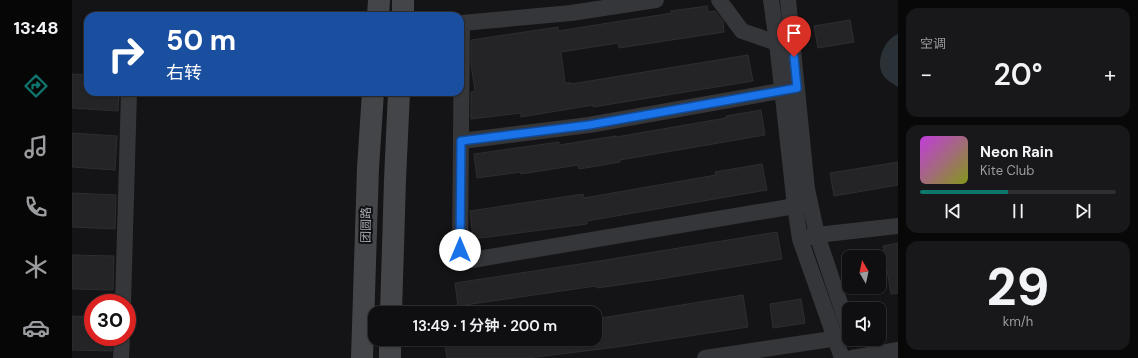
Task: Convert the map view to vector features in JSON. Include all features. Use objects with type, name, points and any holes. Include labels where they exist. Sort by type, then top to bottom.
[{"type":"street","points":[[378,12],[379,0]]},
{"type":"street","points":[[403,0],[403,12]]},
{"type":"street","points":[[464,23],[571,13],[656,0]]},
{"type":"street","points":[[718,0],[742,31],[784,42]]},
{"type":"street","points":[[704,358],[842,338],[800,239],[803,204],[790,90],[784,42],[771,0]]},
{"type":"street","points":[[784,42],[788,0]]},
{"type":"street","points":[[461,141],[589,125],[790,90]]},
{"type":"street","points":[[123,294],[130,96]]},
{"type":"street","name":"团圆路","points":[[362,358],[368,168],[373,96]]},
{"type":"street","points":[[391,306],[399,96]]},
{"type":"street","points":[[461,96],[460,250],[472,260],[803,204]]},
{"type":"street","points":[[803,204],[816,235],[842,310]]},
{"type":"street","points":[[800,239],[816,235],[898,226]]},
{"type":"street","points":[[121,358],[122,346]]},
{"type":"street","points":[[390,346],[390,358]]},
{"type":"street","points":[[842,346],[842,358]]},
{"type":"street","points":[[854,346],[856,357],[898,350]]},
{"type":"shaded area","points":[[898,34],[898,87],[883,75],[880,64],[882,52],[885,46]]},
{"type":"building","points":[[707,6],[708,12],[715,11],[723,21],[724,32],[619,48],[618,43],[561,52],[565,83],[571,84],[748,55],[753,81],[521,117],[521,113],[471,119],[471,92],[475,91],[471,65],[471,40],[558,27],[558,31]]},
{"type":"building","points":[[850,20],[854,42],[818,48],[814,26]]},
{"type":"building","points":[[72,74],[84,75],[84,96],[119,96],[118,111],[72,108]]},
{"type":"building","points":[[761,110],[765,135],[620,160],[620,162],[579,169],[578,165],[521,174],[521,172],[477,178],[474,154],[559,142],[559,145],[616,137],[726,118],[726,116]]},
{"type":"building","points":[[72,133],[117,136],[115,170],[72,167]]},
{"type":"building","points":[[898,162],[898,185],[834,196],[830,173]]},
{"type":"building","points":[[762,164],[767,190],[587,221],[587,224],[473,239],[470,211],[583,194],[584,198],[716,175],[715,172]]},
{"type":"building","points":[[72,193],[116,195],[115,229],[72,227]]},
{"type":"building","points":[[777,232],[782,259],[654,280],[597,288],[596,286],[458,306],[455,283]]},
{"type":"building","points":[[898,243],[898,293],[891,294],[886,264],[886,250],[884,250],[883,246]]},
{"type":"building","points":[[72,255],[114,256],[113,290],[72,289]]},
{"type":"building","points":[[743,295],[748,327],[617,347],[528,358],[447,358],[445,346],[602,346],[602,318]]},
{"type":"building","points":[[801,299],[805,323],[773,328],[770,304]]},
{"type":"building","points":[[72,316],[84,317],[84,346],[112,346],[112,351],[72,350]]},
{"type":"route","points":[[460,250],[461,141],[589,125],[797,88],[794,57]]}]
